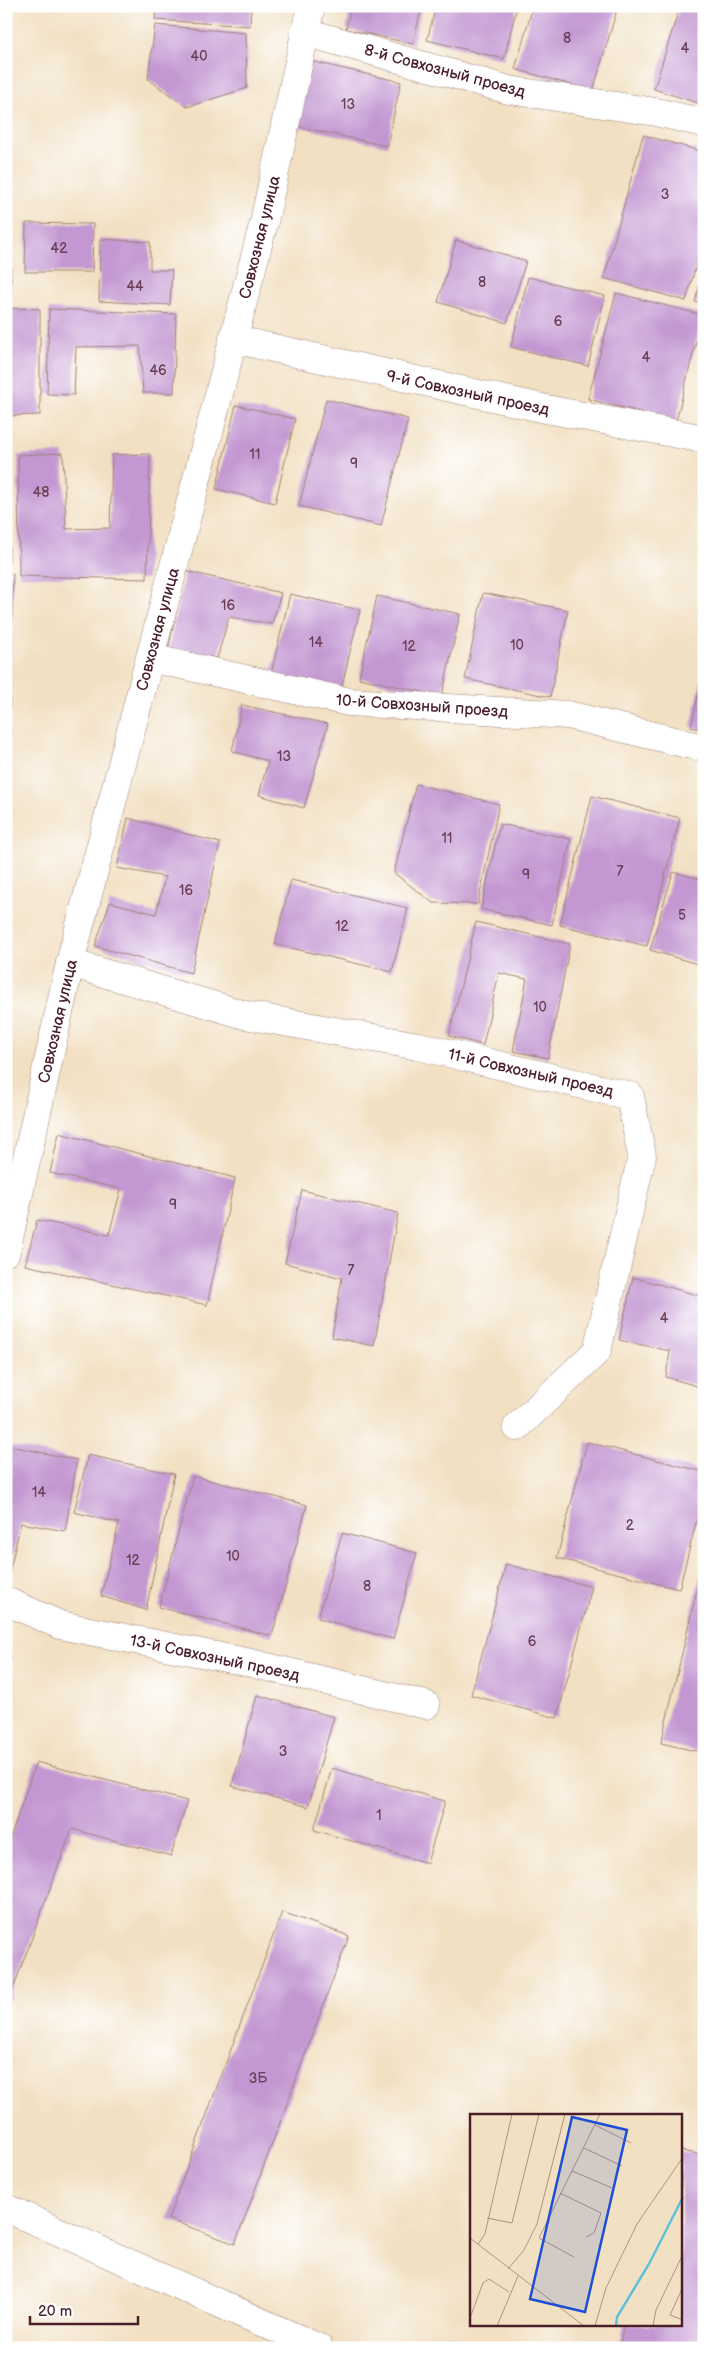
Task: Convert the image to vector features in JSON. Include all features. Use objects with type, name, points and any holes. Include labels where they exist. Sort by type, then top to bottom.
[{"type":"street","name":"8-й Совхозный проезд","points":[[308,19],[508,90],[656,112],[704,123]]},
{"type":"street","name":"Совхозная улица","points":[[6,1252],[70,963],[264,222],[308,19]]},
{"type":"street","name":"9-й Совхозный проезд","points":[[233,339],[546,410],[704,439]]},
{"type":"street","name":"10-й Совхозный проезд","points":[[150,658],[349,702],[568,715],[695,746]]},
{"type":"street","name":"11-й Совхозный проезд","points":[[70,963],[245,1015],[418,1046],[630,1096],[642,1156],[597,1350],[517,1427]]},
{"type":"street","name":"13-й Совхозный проезд","points":[[6,1601],[60,1626],[251,1663],[426,1705]]},
{"type":"street","points":[[6,2208],[319,2348]]},
{"type":"building","points":[[156,6],[251,6],[250,26],[155,20]]},
{"type":"building","points":[[351,6],[422,6],[413,44],[346,29]]},
{"type":"building","points":[[436,6],[517,6],[504,59],[427,40]]},
{"type":"building","points":[[533,6],[618,6],[593,91],[515,69]]},
{"type":"building","points":[[680,6],[704,6],[704,105],[654,89]]},
{"type":"building","points":[[155,25],[246,33],[247,88],[187,107],[148,79]]},
{"type":"building","points":[[310,61],[401,82],[387,146],[295,126]]},
{"type":"building","points":[[643,135],[704,152],[704,237],[686,301],[604,278]]},
{"type":"building","points":[[26,223],[93,224],[92,272],[25,272]]},
{"type":"building","points":[[100,239],[150,242],[150,270],[172,270],[170,305],[99,301]]},
{"type":"building","points":[[456,240],[526,261],[507,323],[438,302]]},
{"type":"building","points":[[6,241],[11,241],[11,298],[6,298]]},
{"type":"building","points":[[704,272],[704,305],[695,302]]},
{"type":"building","points":[[528,277],[605,296],[588,366],[511,347]]},
{"type":"building","points":[[616,293],[703,315],[676,421],[588,399]]},
{"type":"building","points":[[6,308],[40,309],[40,415],[6,416]]},
{"type":"building","points":[[49,309],[176,314],[174,393],[143,393],[140,346],[76,347],[74,395],[47,394]]},
{"type":"building","points":[[326,399],[408,419],[381,526],[299,506]]},
{"type":"building","points":[[236,405],[295,419],[275,503],[216,489]]},
{"type":"building","points":[[63,453],[66,529],[110,528],[112,455],[150,454],[147,579],[19,576],[18,455]]},
{"type":"building","points":[[6,498],[10,498],[9,563],[6,563]]},
{"type":"building","points":[[185,571],[281,593],[272,624],[229,617],[217,658],[168,650]]},
{"type":"building","points":[[6,573],[13,574],[9,741],[6,741]]},
{"type":"building","points":[[483,593],[568,610],[550,697],[465,679]]},
{"type":"building","points":[[290,594],[360,610],[341,690],[271,674]]},
{"type":"building","points":[[377,596],[460,614],[442,696],[359,678]]},
{"type":"building","points":[[704,674],[704,730],[691,727]]},
{"type":"building","points":[[242,705],[328,724],[304,808],[259,795],[268,761],[232,751]]},
{"type":"building","points":[[416,784],[499,804],[478,904],[433,903],[394,873]]},
{"type":"building","points":[[592,796],[680,818],[647,946],[560,925]]},
{"type":"building","points":[[128,818],[220,843],[191,973],[95,946],[110,902],[156,914],[165,877],[117,868]]},
{"type":"building","points":[[500,824],[571,839],[552,925],[481,909]]},
{"type":"building","points":[[673,872],[704,880],[704,966],[650,950]]},
{"type":"building","points":[[291,880],[408,908],[392,972],[275,944]]},
{"type":"building","points":[[476,922],[570,944],[548,1058],[513,1051],[527,979],[499,973],[483,1045],[449,1036]]},
{"type":"building","points":[[59,1133],[235,1178],[207,1305],[25,1265],[37,1220],[109,1235],[121,1189],[50,1173]]},
{"type":"building","points":[[302,1190],[398,1213],[374,1346],[332,1337],[342,1278],[285,1263]]},
{"type":"building","points":[[633,1277],[704,1297],[704,1388],[666,1377],[670,1351],[619,1340]]},
{"type":"building","points":[[587,1442],[704,1472],[704,1492],[679,1589],[557,1558]]},
{"type":"building","points":[[6,1445],[77,1460],[65,1531],[21,1523],[7,1581]]},
{"type":"building","points":[[88,1455],[174,1474],[146,1610],[101,1596],[119,1523],[74,1512]]},
{"type":"building","points":[[193,1476],[307,1505],[272,1636],[159,1607]]},
{"type":"building","points":[[342,1533],[417,1553],[393,1639],[318,1618]]},
{"type":"building","points":[[506,1564],[592,1587],[557,1718],[471,1695]]},
{"type":"building","points":[[704,1564],[704,1753],[661,1743]]},
{"type":"building","points":[[6,1655],[11,1656],[7,1672],[6,1672]]},
{"type":"building","points":[[257,1695],[334,1717],[308,1807],[232,1786]]},
{"type":"building","points":[[36,1762],[187,1801],[171,1856],[72,1829],[6,2008],[6,1851]]},
{"type":"building","points":[[332,1768],[445,1801],[427,1863],[314,1830]]},
{"type":"building","points":[[282,1912],[349,1936],[235,2244],[168,2219]]},
{"type":"building","points":[[682,2151],[704,2155],[704,2348],[619,2348],[624,2326],[682,2326]]}]
